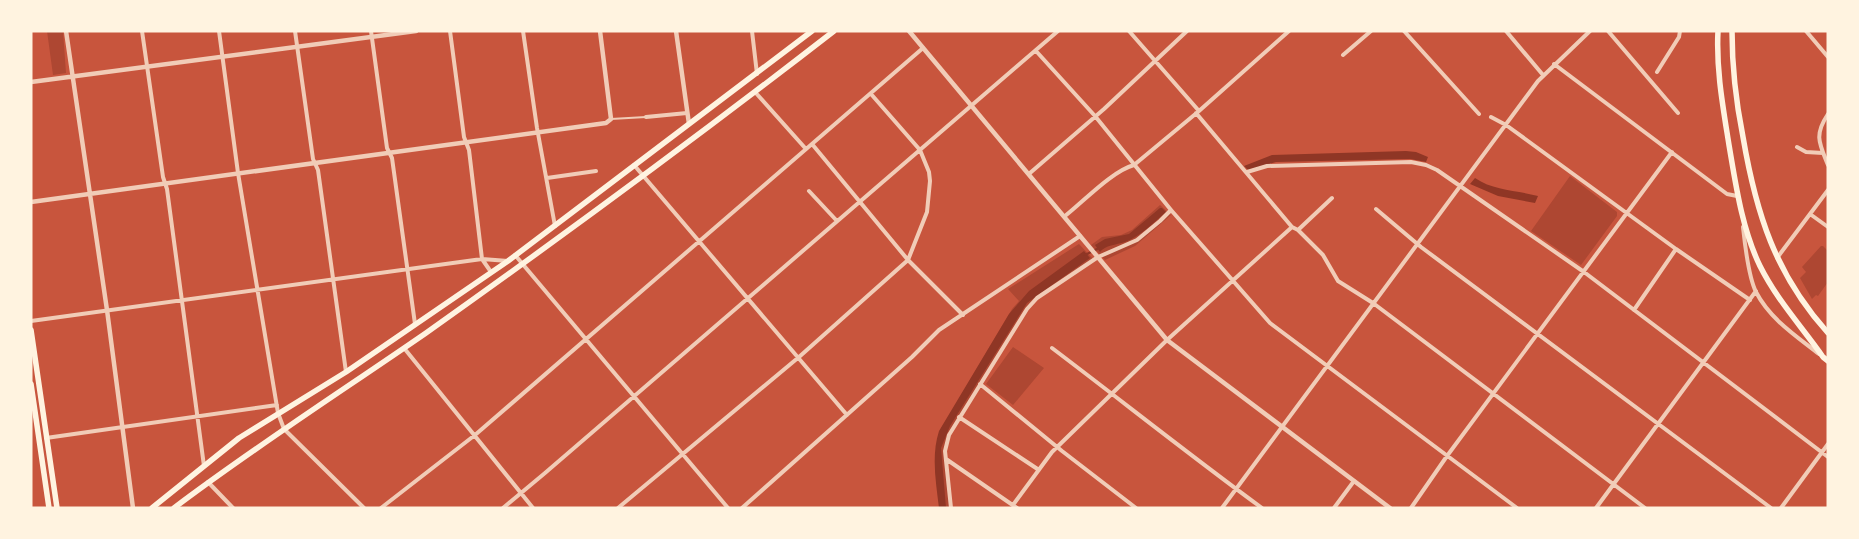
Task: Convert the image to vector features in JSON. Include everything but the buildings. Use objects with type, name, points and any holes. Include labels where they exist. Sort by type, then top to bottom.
[{"type":"main road","points":[[152,508],[239,438],[346,372],[508,261],[812,31]]},
{"type":"main road","points":[[174,508],[284,428],[404,348],[523,264],[644,176],[834,31]]},
{"type":"main road","points":[[1718,31],[1717,57],[1737,196],[1753,249],[1768,280],[1787,309],[1826,359]]},
{"type":"main road","points":[[1732,31],[1732,62],[1748,164],[1763,224],[1776,258],[1808,308],[1828,333]]},
{"type":"main road","points":[[31,330],[56,508]]},
{"type":"main road","points":[[31,384],[35,438],[49,508]]},
{"type":"street","points":[[66,31],[108,310],[133,508]]},
{"type":"street","points":[[142,31],[183,301],[204,466]]},
{"type":"street","points":[[218,31],[238,173],[278,413],[284,428],[364,508]]},
{"type":"street","points":[[295,31],[313,158],[316,163],[334,280],[346,372]]},
{"type":"street","points":[[371,31],[387,148],[393,160],[415,324]]},
{"type":"street","points":[[31,82],[416,31]]},
{"type":"street","points":[[450,31],[482,259],[491,272]]},
{"type":"street","points":[[524,31],[538,133],[555,226]]},
{"type":"street","points":[[31,202],[606,123],[611,119],[600,31]]},
{"type":"street","points":[[676,31],[689,124]]},
{"type":"street","points":[[752,31],[757,74]]},
{"type":"street","points":[[909,31],[1030,173],[1167,340],[1390,508]]},
{"type":"street","points":[[503,508],[1058,31]]},
{"type":"street","points":[[1129,31],[1292,227],[1298,230],[1326,259],[1338,281],[1373,303],[1645,508]]},
{"type":"street","points":[[1030,173],[1187,31]]},
{"type":"street","points":[[1065,216],[1112,177],[1134,165],[1198,112],[1289,31]]},
{"type":"street","points":[[1342,55],[1371,31]]},
{"type":"street","points":[[1404,31],[1479,114]]},
{"type":"street","points":[[1506,31],[1543,75]]},
{"type":"street","points":[[1222,508],[1543,75],[1590,31]]},
{"type":"street","points":[[1608,31],[1678,113]]},
{"type":"street","points":[[1657,72],[1679,37],[1680,31]]},
{"type":"street","points":[[1806,31],[1828,57]]},
{"type":"street","points":[[381,508],[475,435],[923,48]]},
{"type":"street","points":[[1036,51],[1095,116],[1171,210],[1270,323],[1517,508]]},
{"type":"street","points":[[1554,64],[1727,194],[1737,196]]},
{"type":"street","points":[[755,92],[806,149]]},
{"type":"street","points":[[618,508],[799,356],[908,260],[923,225],[930,194],[930,172],[920,150],[871,94]]},
{"type":"street","points":[[646,117],[687,113]]},
{"type":"street","points":[[1827,163],[1818,135],[1828,114]]},
{"type":"street","points":[[1491,117],[1506,124],[1676,249],[1750,300]]},
{"type":"street","points":[[812,144],[908,260],[963,315]]},
{"type":"street","points":[[1797,147],[1806,152],[1823,153]]},
{"type":"street","points":[[1411,508],[1447,456],[1672,152]]},
{"type":"street","points":[[1247,172],[1267,166],[1411,162],[1426,165],[1461,185],[1584,272],[1828,456]]},
{"type":"street","points":[[634,166],[747,299],[799,356],[847,415]]},
{"type":"street","points":[[547,178],[596,171]]},
{"type":"street","points":[[1776,258],[1828,190]]},
{"type":"street","points":[[809,191],[837,221]]},
{"type":"street","points":[[1298,230],[1332,198]]},
{"type":"street","points":[[1376,209],[1418,244],[1771,508]]},
{"type":"street","points":[[951,508],[945,451],[949,435],[1027,308],[1037,298],[1098,257],[1137,240],[1171,210]]},
{"type":"street","points":[[1742,212],[1746,253],[1756,291],[1776,320],[1826,359]]},
{"type":"street","points":[[1810,214],[1828,227]]},
{"type":"street","points":[[946,459],[1015,506],[1039,470],[1057,448],[1167,340],[1292,227]]},
{"type":"street","points":[[742,508],[912,357],[927,340],[1080,236]]},
{"type":"street","points":[[1634,310],[1676,249]]},
{"type":"street","points":[[516,255],[728,508]]},
{"type":"street","points":[[31,321],[482,259],[508,261]]},
{"type":"street","points":[[1596,508],[1756,291]]},
{"type":"street","points":[[404,348],[533,508]]},
{"type":"street","points":[[1052,348],[1075,364],[1111,395],[1262,508]]},
{"type":"street","points":[[980,384],[1057,448],[1136,508]]},
{"type":"street","points":[[46,438],[277,405]]},
{"type":"street","points":[[959,418],[1039,470]]},
{"type":"street","points":[[1781,508],[1828,444]]},
{"type":"street","points":[[1334,508],[1354,480]]},
{"type":"street","points":[[208,482],[233,508]]},
{"type":"lane","points":[[611,119],[646,117]]},
{"type":"shaded area","points":[[47,31],[63,31],[66,73],[53,75]]},
{"type":"shaded area","points":[[1416,152],[1428,157],[1426,162],[1410,159],[1276,162],[1248,170],[1244,166],[1272,155]]},
{"type":"shaded area","points":[[1570,176],[1617,212],[1617,216],[1581,265],[1531,231]]},
{"type":"shaded area","points":[[1475,178],[1497,188],[1538,196],[1535,203],[1498,196],[1470,184]]},
{"type":"shaded area","points":[[1160,205],[1171,215],[1135,246],[1105,260],[1091,245],[1102,237],[1121,235],[1132,230]]},
{"type":"shaded area","points":[[1160,208],[1166,212],[1136,236],[1100,252],[1095,245],[1105,239],[1129,234]]},
{"type":"shaded area","points":[[1079,244],[1094,260],[1034,301],[962,413],[947,442],[945,455],[951,508],[941,508],[941,429],[1012,309],[1019,301],[1008,289]]},
{"type":"shaded area","points":[[1821,246],[1828,251],[1828,282],[1818,296],[1816,295],[1812,299],[1800,278],[1806,272],[1802,267]]},
{"type":"shaded area","points":[[1084,251],[1090,258],[1027,303],[950,426],[941,448],[946,508],[939,508],[935,450],[939,431],[1009,314],[1029,291]]},
{"type":"shaded area","points":[[1013,347],[1044,368],[1013,405],[986,384]]},
{"type":"waterway","points":[[1085,255],[1099,248]]}]
